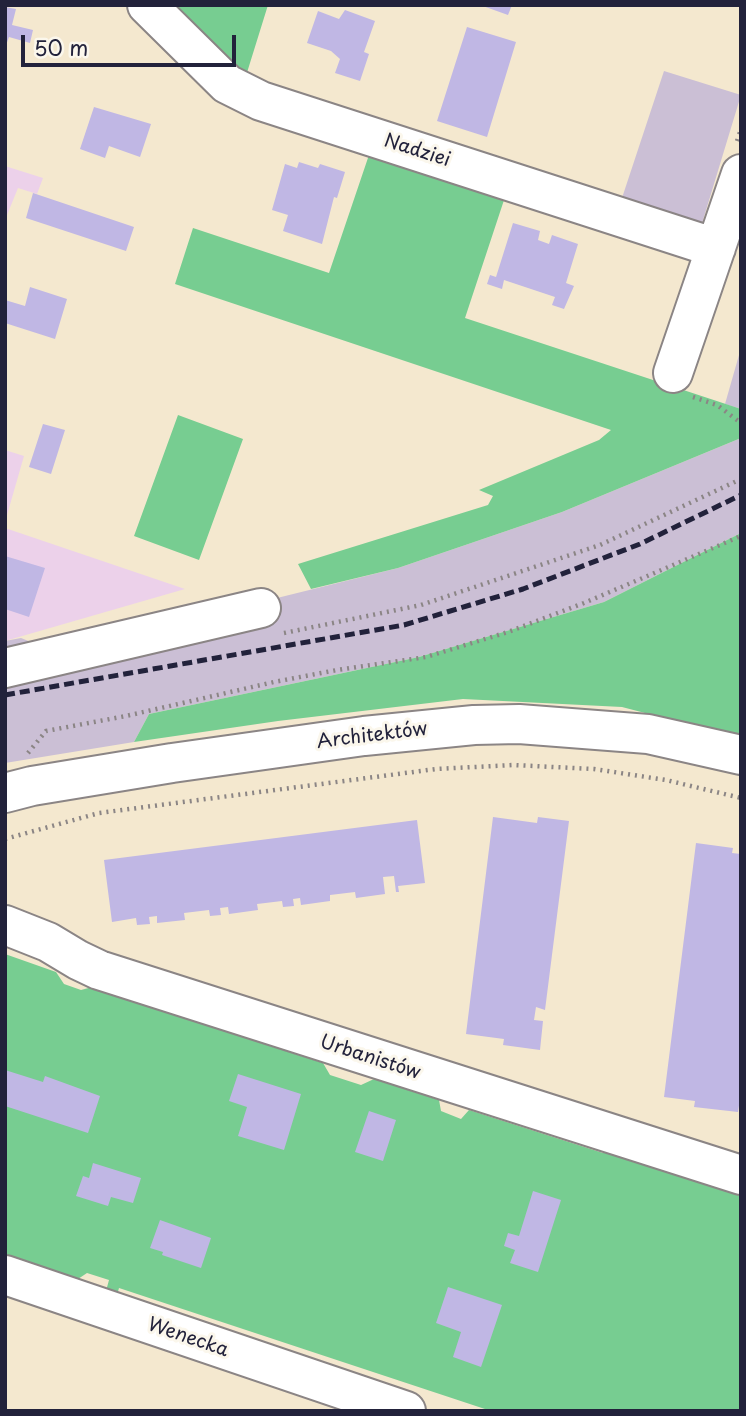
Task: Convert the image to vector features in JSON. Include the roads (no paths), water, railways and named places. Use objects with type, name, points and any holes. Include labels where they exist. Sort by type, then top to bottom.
[{"type":"street","name":"Nadziei","points":[[147,5],[227,84],[261,101],[716,248]]},
{"type":"street","points":[[679,384],[716,248],[741,174]]},
{"type":"street","points":[[5,668],[261,608]]},
{"type":"street","name":"Architektów","points":[[5,793],[32,786],[172,763],[364,736],[474,725],[540,726],[648,734],[741,755]]},
{"type":"street","name":"Urbanistów","points":[[5,925],[38,937],[99,970],[741,1175]]},
{"type":"street","name":"Wenecka","points":[[5,1275],[388,1405]]},
{"type":"railway","points":[[5,695],[404,625],[523,589],[640,544],[741,495]]}]
